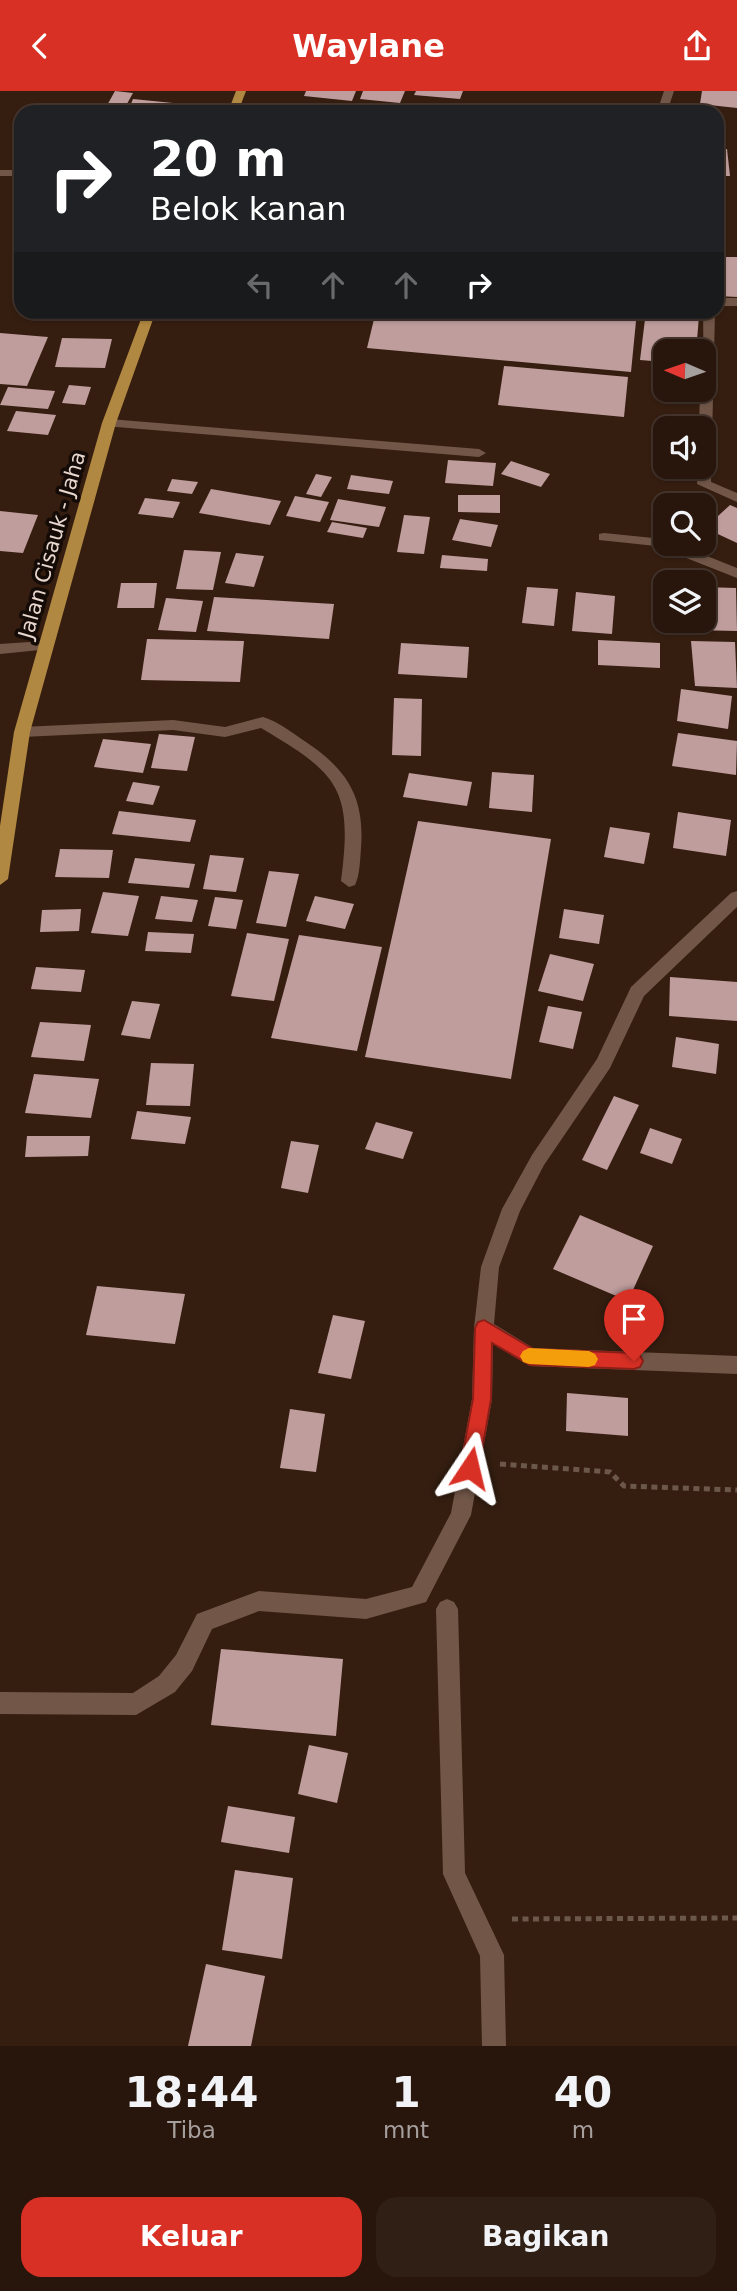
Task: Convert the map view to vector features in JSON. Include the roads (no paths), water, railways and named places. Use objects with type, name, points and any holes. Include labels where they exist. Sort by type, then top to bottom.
[{"type":"main road","name":"Jalan Cisauk - Jaha","points":[[0,879],[22,732],[109,423],[147,319]]},
{"type":"street","points":[[709,319],[704,484],[737,498]]},
{"type":"street","points":[[109,423],[479,453]]},
{"type":"street","points":[[604,537],[658,542],[737,573]]},
{"type":"street","points":[[0,649],[45,646]]},
{"type":"street","points":[[22,732],[173,725],[225,732],[263,722],[299,744],[329,770],[351,800],[354,851],[349,881]]},
{"type":"street","points":[[0,1703],[136,1704],[167,1684],[176,1674],[205,1621],[259,1601],[366,1609],[419,1595],[461,1515],[482,1399],[484,1328],[490,1267],[511,1209],[538,1160],[604,1063],[637,992],[737,897]]},
{"type":"street","points":[[484,1328],[530,1357],[737,1365]]},
{"type":"street","points":[[447,1609],[454,1874],[472,1919],[492,1955],[495,2046]]}]
